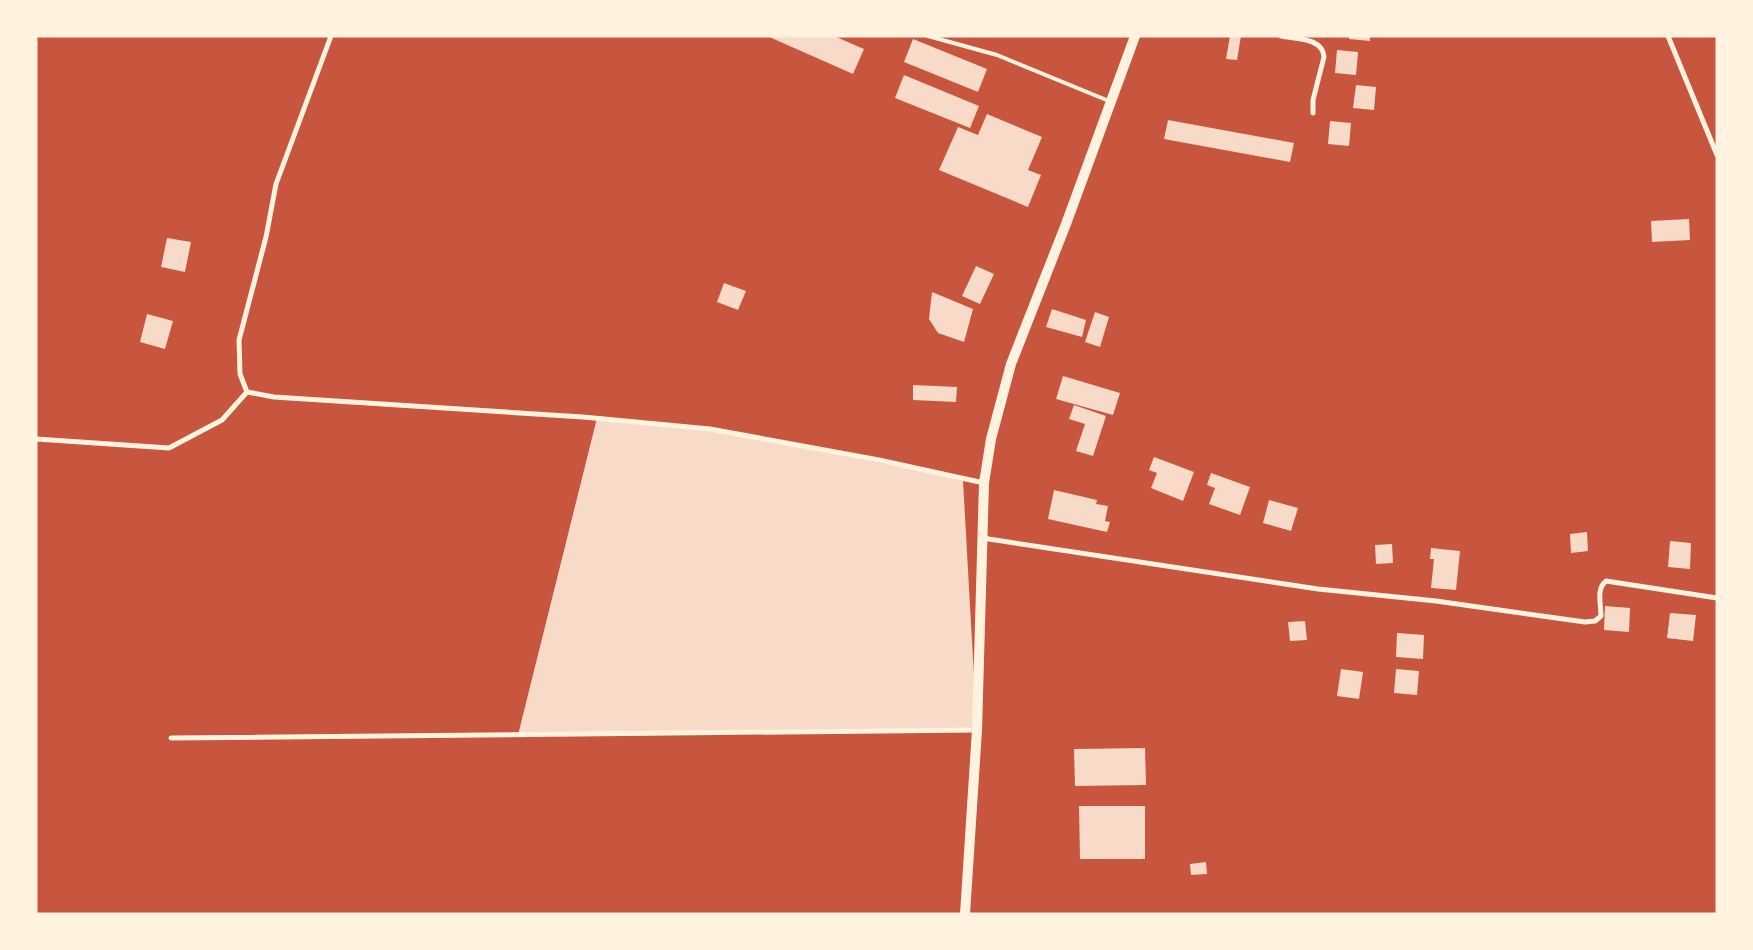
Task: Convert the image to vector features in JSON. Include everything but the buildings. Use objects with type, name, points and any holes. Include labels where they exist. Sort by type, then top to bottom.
[{"type":"main road","points":[[965,914],[977,730],[984,483],[993,430],[1011,364],[1066,224],[1135,36]]},
{"type":"street","points":[[247,392],[240,374],[239,340],[266,237],[276,184],[330,36]]},
{"type":"street","points":[[1281,36],[1317,43],[1324,50],[1324,57],[1313,100],[1313,113]]},
{"type":"street","points":[[1668,36],[1717,155]]},
{"type":"street","points":[[36,439],[169,448],[222,420],[247,392]]},
{"type":"street","points":[[247,392],[274,397],[583,417],[710,429],[879,460],[984,483]]},
{"type":"street","points":[[982,538],[1318,589],[1436,601],[1585,622],[1595,621],[1601,616],[1600,590],[1606,581],[1717,598]]},
{"type":"street","points":[[171,738],[977,730]]},
{"type":"lane","points":[[928,36],[997,55],[1060,79],[1111,102]]}]
